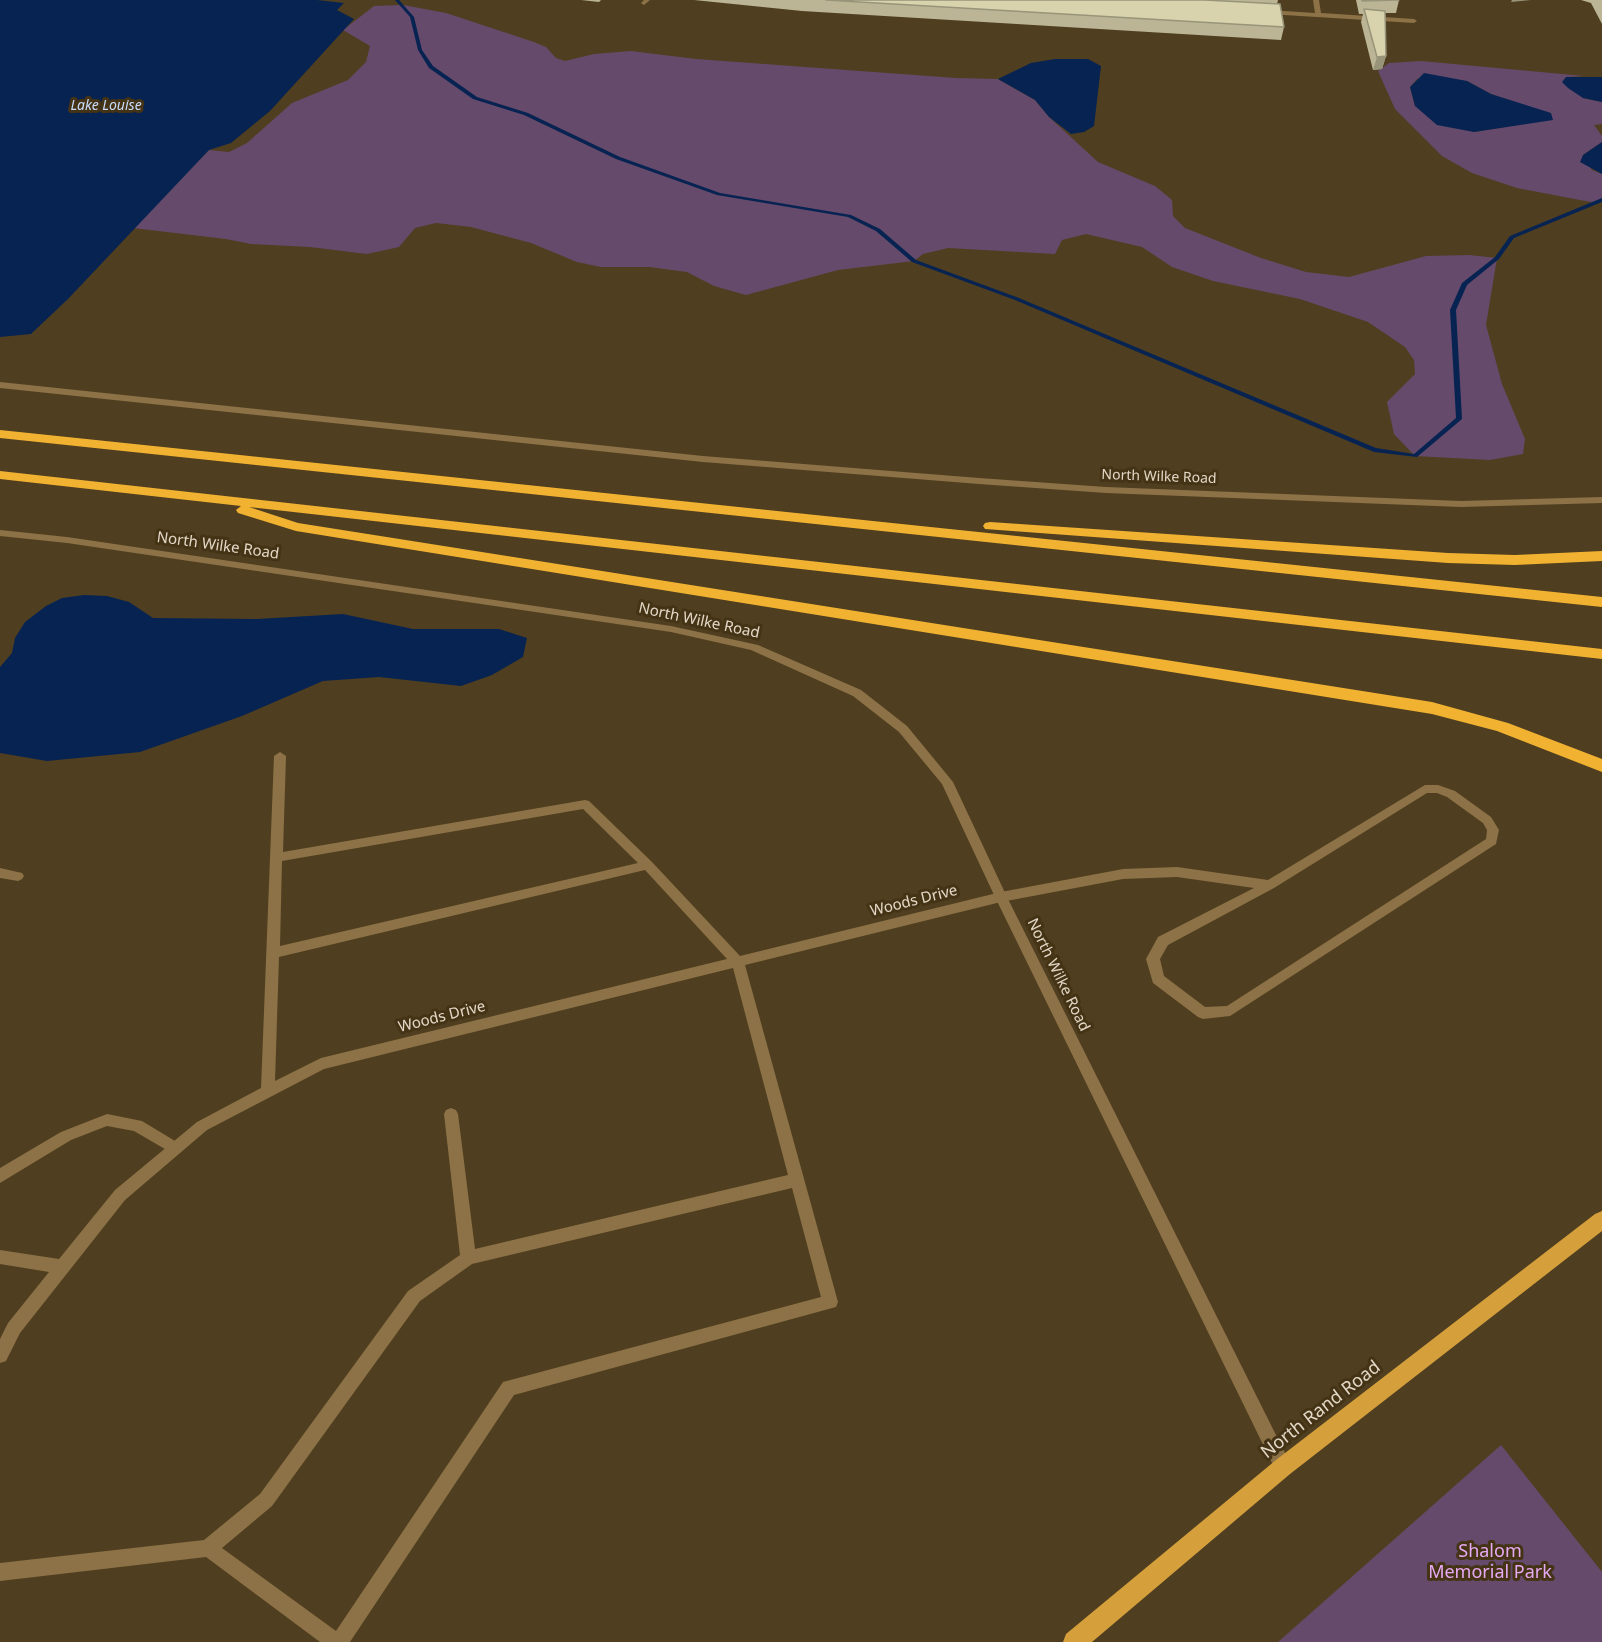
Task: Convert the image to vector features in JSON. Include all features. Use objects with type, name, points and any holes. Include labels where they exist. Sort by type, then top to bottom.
[{"type":"highway","points":[[0,434],[1602,602]]},
{"type":"highway","points":[[0,475],[1602,654]]},
{"type":"highway","points":[[204,498],[296,527],[1432,708],[1502,727],[1602,766]]},
{"type":"highway","points":[[641,501],[1448,558],[1515,560],[1602,556]]},
{"type":"main road","name":"North Rand Road","points":[[1074,1642],[1283,1467],[1602,1220]]},
{"type":"street","points":[[1316,0],[1318,15]]},
{"type":"street","points":[[1261,12],[1414,21]]},
{"type":"street","name":"North Wilke Road","points":[[0,386],[738,462],[979,481],[1106,490],[1461,504],[1602,500]]},
{"type":"street","name":"North Wilke Road","points":[[0,533],[67,540],[671,628],[754,647],[857,693],[903,729],[947,782],[1001,897],[1283,1467]]},
{"type":"street","points":[[268,1092],[280,756]]},
{"type":"street","points":[[1425,789],[1438,789],[1451,794],[1487,820],[1493,830],[1492,841],[1230,1011],[1203,1013],[1158,979],[1153,958],[1163,941],[1270,885],[1425,789]]},
{"type":"street","points":[[208,1548],[337,1642],[509,1388],[830,1302],[738,962],[648,866],[585,804],[276,858]]},
{"type":"street","points":[[273,953],[648,866]]},
{"type":"street","name":"Woods Drive","points":[[0,1355],[14,1328],[120,1195],[202,1126],[321,1064],[1001,897],[1123,874],[1177,872],[1270,885]]},
{"type":"street","points":[[0,873],[18,876]]},
{"type":"street","points":[[451,1114],[468,1258]]},
{"type":"street","points":[[0,1176],[66,1136],[107,1120],[137,1125],[175,1148]]},
{"type":"street","points":[[0,1572],[208,1548],[266,1500],[414,1296],[468,1258],[797,1180]]},
{"type":"street","points":[[0,1257],[62,1267]]},
{"type":"green space","points":[[403,5],[446,13],[534,42],[546,47],[556,58],[565,61],[594,54],[631,51],[696,59],[998,79],[1035,100],[1049,117],[1098,162],[1155,186],[1172,200],[1173,216],[1185,228],[1261,258],[1306,272],[1349,277],[1426,256],[1469,255],[1497,258],[1486,325],[1502,384],[1525,439],[1523,454],[1490,460],[1415,456],[1394,434],[1387,402],[1415,374],[1414,360],[1405,347],[1368,322],[1300,299],[1213,281],[1172,267],[1142,247],[1086,234],[1062,240],[1055,254],[948,248],[923,254],[914,261],[838,270],[746,295],[714,286],[687,272],[649,267],[601,267],[577,262],[531,243],[471,227],[436,223],[415,228],[399,247],[367,254],[310,247],[251,244],[133,228],[209,150],[229,152],[247,143],[292,103],[348,80],[366,62],[370,46],[343,30],[374,6]]},
{"type":"green space","points":[[1421,61],[1584,76],[1566,77],[1583,98],[1602,102],[1602,124],[1594,125],[1602,136],[1602,142],[1583,155],[1592,170],[1602,174],[1602,200],[1596,203],[1517,188],[1472,173],[1442,156],[1395,109],[1378,71],[1389,63]],"holes":[[[1417,79],[1467,81],[1491,94],[1553,119],[1474,132],[1415,106],[1410,87]]]},
{"type":"green space","name":"Shalom Memorial Park","points":[[1501,1445],[1602,1572],[1602,1642],[1278,1642]]},
{"type":"water","name":"Lake Louise","points":[[0,0],[317,0],[344,3],[337,10],[354,19],[270,111],[231,143],[209,150],[68,299],[31,334],[0,337]]},
{"type":"water","points":[[1055,59],[1088,59],[1101,66],[1094,126],[1084,132],[1071,134],[1049,117],[1035,100],[998,79],[1031,63]]},
{"type":"water","points":[[1424,73],[1467,81],[1491,94],[1551,113],[1553,120],[1474,132],[1437,125],[1415,106],[1410,87]]},
{"type":"water","points":[[1566,77],[1602,77],[1602,102],[1583,98],[1568,88],[1562,82]]},
{"type":"water","points":[[1602,142],[1602,174],[1580,162],[1583,155]]},
{"type":"water","points":[[84,595],[107,596],[129,602],[153,618],[257,619],[343,614],[413,629],[499,629],[527,638],[523,657],[492,675],[461,686],[379,677],[323,681],[242,716],[140,752],[47,761],[0,753],[0,667],[12,653],[15,638],[25,622],[46,606],[62,598]]},
{"type":"building","points":[[826,0],[1205,0],[1280,4],[1284,27]]},
{"type":"building","points":[[1364,9],[1385,11],[1386,56],[1377,57]]},
{"type":"waterway","points":[[397,0],[412,17],[420,50],[431,67],[475,98],[526,114],[618,158],[719,194],[849,216],[878,230],[914,261],[1017,299],[1374,450],[1415,456],[1459,419],[1453,310],[1464,284],[1497,258],[1512,237],[1602,200]]}]
